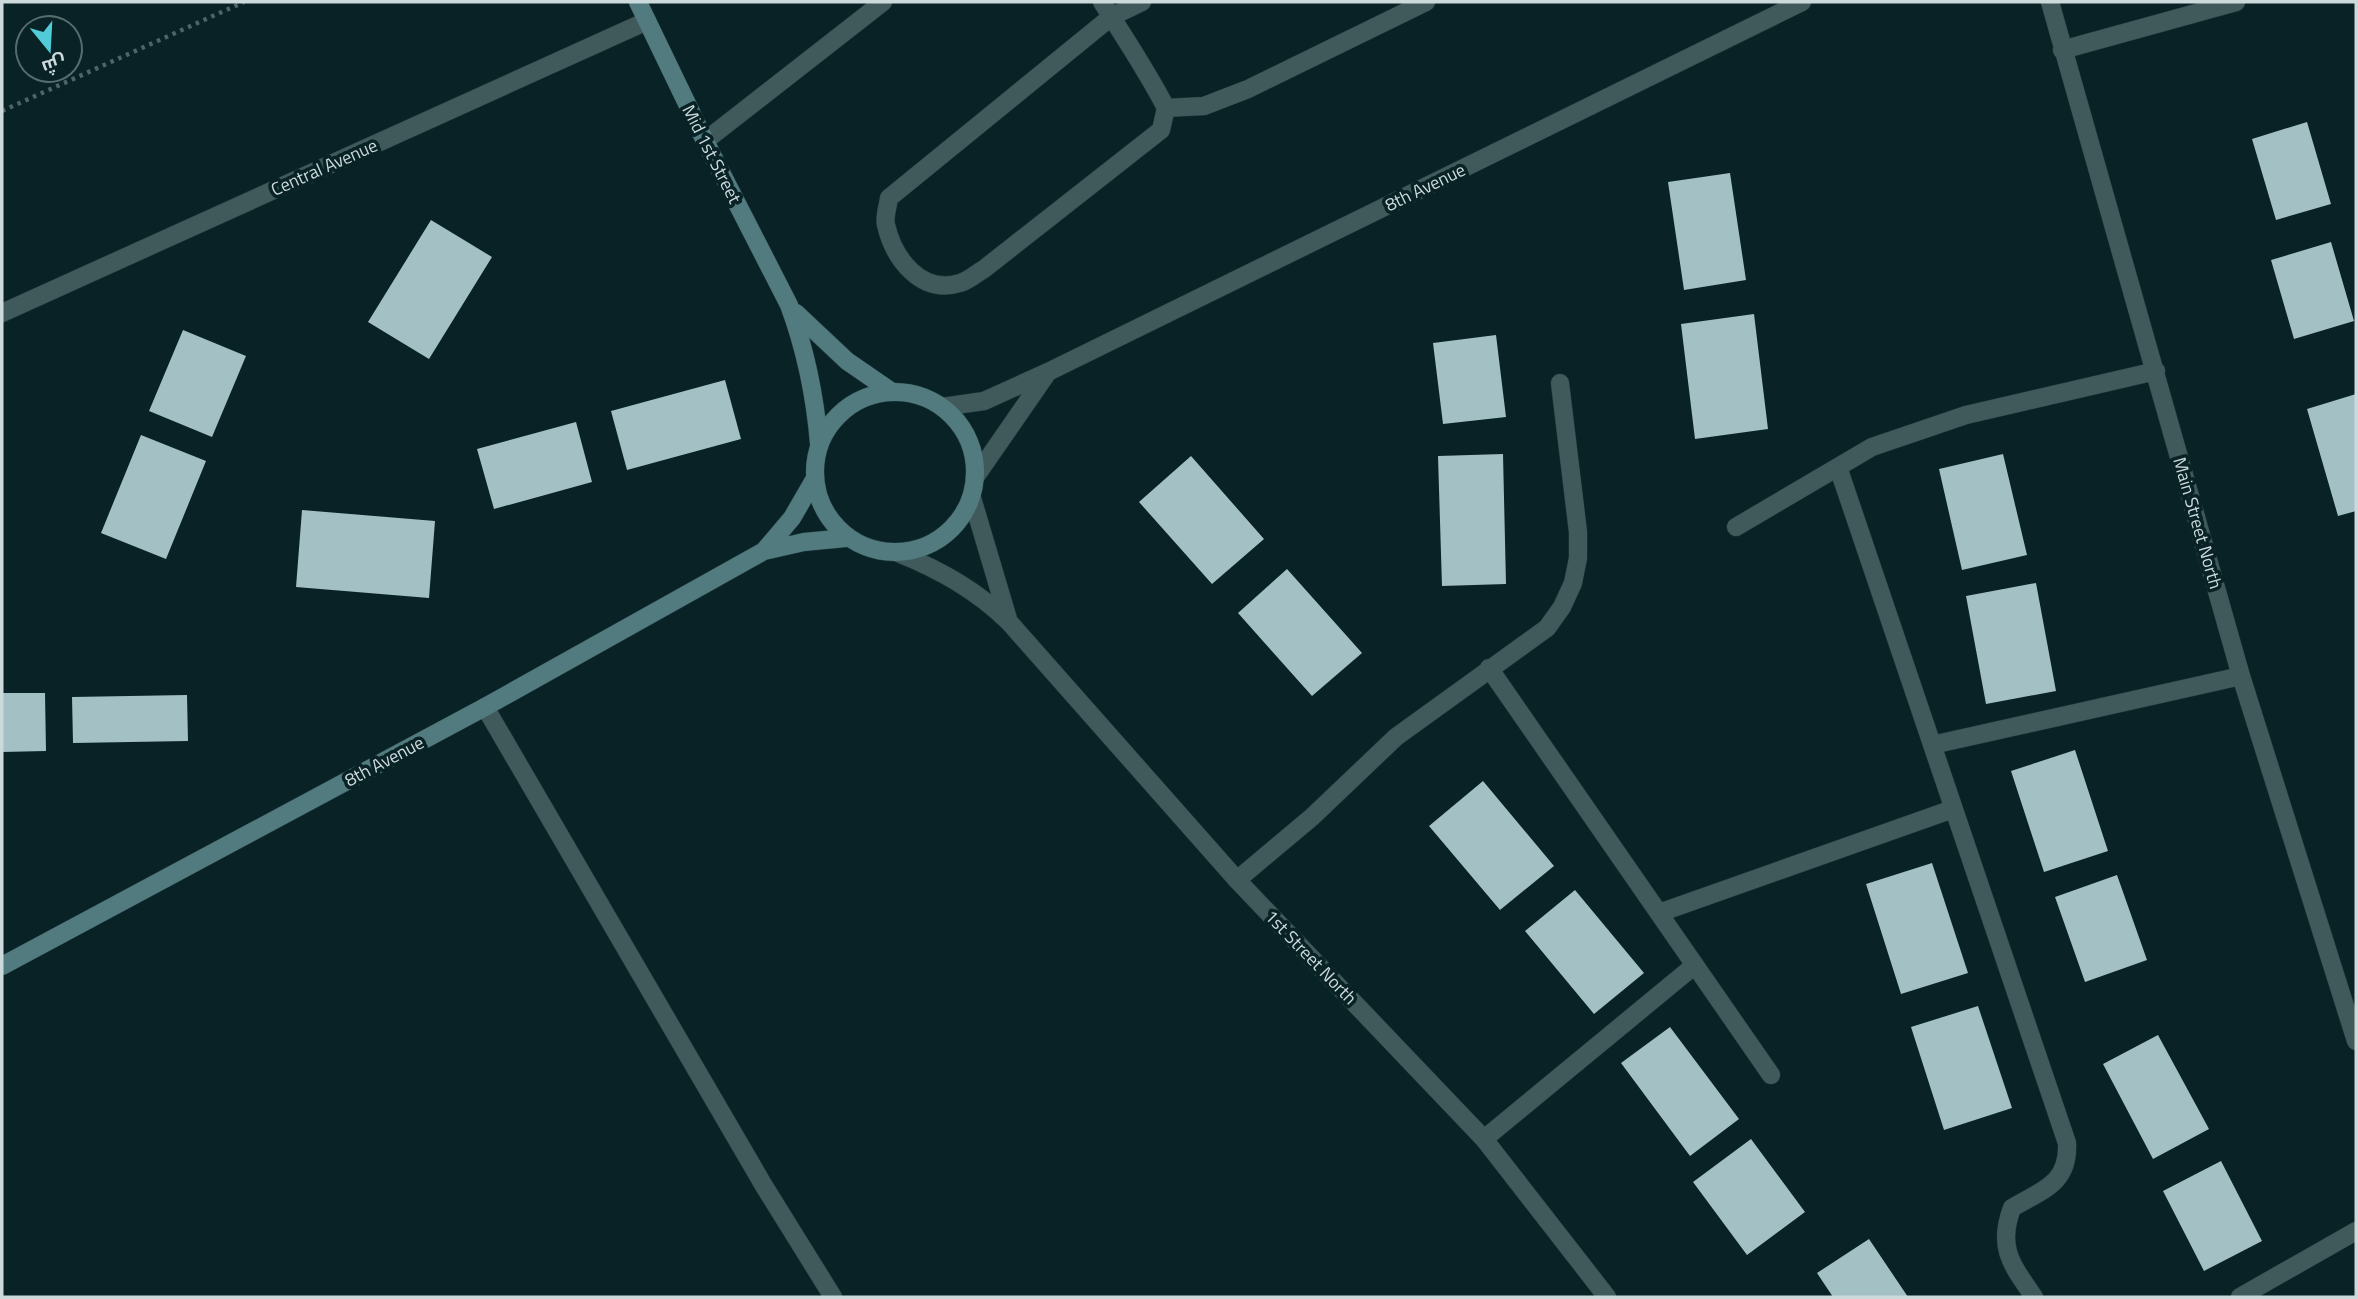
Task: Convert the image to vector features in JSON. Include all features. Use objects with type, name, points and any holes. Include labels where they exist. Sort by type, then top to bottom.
[{"type":"main road","name":"Mid 1st Street","points":[[638,2],[789,305],[813,387],[819,444]]},
{"type":"main road","name":"Mid 1st Street","points":[[789,305],[826,344],[892,392]]},
{"type":"main road","points":[[892,392],[926,398],[942,407],[961,425],[973,450],[976,476],[972,498],[961,520],[943,537],[922,549],[898,553],[871,550],[846,538],[824,512],[814,480],[814,461],[819,444],[831,423],[847,407],[869,396],[892,392]]},
{"type":"main road","name":"8th Avenue","points":[[764,551],[792,518],[814,480]]},
{"type":"main road","name":"8th Avenue","points":[[2,966],[485,707],[764,551],[804,542],[846,538]]},
{"type":"street","points":[[705,141],[883,2]]},
{"type":"street","points":[[1107,9],[1166,108],[1161,130],[984,269],[961,284],[938,284],[913,275],[899,258],[886,223],[889,198],[1107,9],[1142,2]]},
{"type":"street","points":[[1166,108],[1204,106],[1248,89],[1426,2]]},
{"type":"street","name":"8th Avenue","points":[[942,407],[984,401],[1048,372],[1802,2]]},
{"type":"street","name":"Main Street North","points":[[2050,2],[2241,676],[2356,1041]]},
{"type":"street","points":[[2062,50],[2236,2]]},
{"type":"street","name":"Central Avenue","points":[[2,313],[647,21]]},
{"type":"street","points":[[1737,527],[1872,447],[1966,415],[2156,371]]},
{"type":"street","name":"8th Avenue","points":[[976,476],[1048,372]]},
{"type":"street","points":[[1237,880],[1312,817],[1396,737],[1547,628],[1562,607],[1573,583],[1578,558],[1578,532],[1560,383]]},
{"type":"street","points":[[1838,467],[2067,1143],[2066,1163],[2056,1182],[2011,1208],[2007,1220],[2005,1232],[2009,1258],[2034,1297]]},
{"type":"street","name":"1st Street North","points":[[972,498],[1009,622]]},
{"type":"street","name":"1st Street North","points":[[898,553],[958,581],[1009,622],[1237,880],[1484,1139],[1607,1297]]},
{"type":"street","points":[[1489,668],[1771,1075]]},
{"type":"street","points":[[1932,745],[2241,676]]},
{"type":"street","points":[[485,707],[764,1186],[833,1297]]},
{"type":"street","points":[[1659,913],[1954,809]]},
{"type":"street","points":[[1484,1139],[1695,965]]},
{"type":"street","points":[[2240,1297],[2356,1231]]},
{"type":"path","points":[[2,111],[244,2]]},
{"type":"building","points":[[2307,122],[2331,204],[2276,220],[2252,139]]},
{"type":"building","points":[[1730,173],[1746,280],[1684,290],[1668,182]]},
{"type":"building","points":[[431,220],[492,257],[429,359],[368,322]]},
{"type":"building","points":[[2331,242],[2354,321],[2294,339],[2271,260]]},
{"type":"building","points":[[1754,314],[1768,429],[1695,439],[1681,324]]},
{"type":"building","points":[[183,330],[246,356],[212,437],[149,411]]},
{"type":"building","points":[[1496,335],[1506,417],[1443,424],[1433,343]]},
{"type":"building","points":[[725,380],[741,439],[627,470],[611,411]]},
{"type":"building","points":[[2356,394],[2356,511],[2338,516],[2307,409]]},
{"type":"building","points":[[576,422],[592,482],[494,509],[477,449]]},
{"type":"building","points":[[141,435],[206,461],[166,559],[101,533]]},
{"type":"building","points":[[1503,454],[1506,584],[1442,586],[1438,456]]},
{"type":"building","points":[[2003,454],[2027,555],[1962,570],[1939,469]]},
{"type":"building","points":[[1191,456],[1264,539],[1212,584],[1139,502]]},
{"type":"building","points":[[302,510],[435,521],[429,598],[296,587]]},
{"type":"building","points":[[1287,569],[1362,653],[1312,696],[1238,613]]},
{"type":"building","points":[[2036,583],[2056,691],[1986,704],[1966,596]]},
{"type":"building","points":[[2,693],[45,693],[46,751],[2,752]]},
{"type":"building","points":[[187,695],[188,741],[73,743],[72,697]]},
{"type":"building","points":[[2075,750],[2108,851],[2044,872],[2011,771]]},
{"type":"building","points":[[1483,781],[1554,866],[1500,910],[1429,826]]},
{"type":"building","points":[[1932,863],[1968,973],[1901,994],[1866,884]]},
{"type":"building","points":[[2117,875],[2147,960],[2085,982],[2055,897]]},
{"type":"building","points":[[1575,890],[1644,973],[1594,1014],[1525,931]]},
{"type":"building","points":[[1978,1006],[2012,1108],[1944,1130],[1911,1027]]},
{"type":"building","points":[[1670,1027],[1739,1119],[1690,1156],[1621,1063]]},
{"type":"building","points":[[2158,1035],[2209,1129],[2153,1159],[2103,1064]]},
{"type":"building","points":[[1751,1139],[1805,1212],[1747,1255],[1693,1182]]},
{"type":"building","points":[[2221,1161],[2262,1241],[2204,1271],[2163,1191]]},
{"type":"building","points":[[1869,1239],[1908,1297],[1833,1297],[1817,1273]]}]
